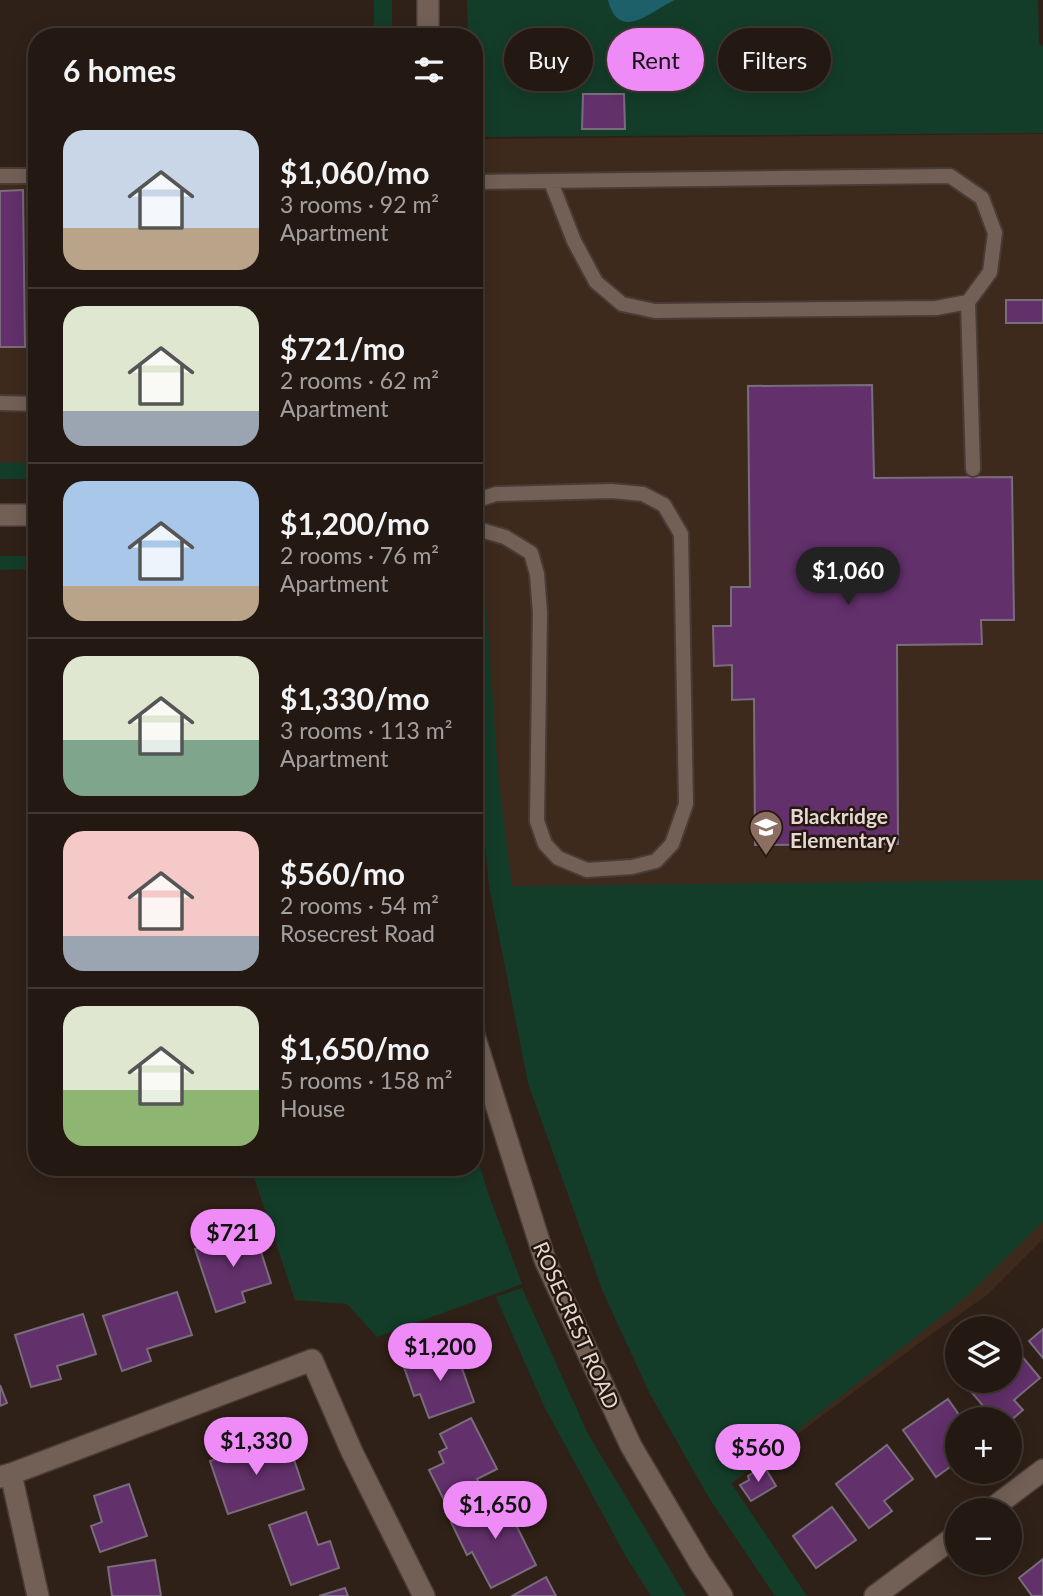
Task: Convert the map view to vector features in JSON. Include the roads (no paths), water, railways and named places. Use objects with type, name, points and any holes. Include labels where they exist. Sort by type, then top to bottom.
[{"type":"street","points":[[428,0],[428,28]]},
{"type":"street","points":[[0,515],[28,515]]},
{"type":"street","name":"ROSECREST ROAD","points":[[483,1064],[545,1260],[631,1446],[722,1596]]},
{"type":"street","points":[[38,1596],[5,1476],[312,1360],[352,1452],[424,1596]]},
{"type":"street","points":[[1006,1498],[1043,1470]]},
{"type":"street","points":[[875,1596],[945,1544]]},
{"type":"lane","points":[[0,176],[28,176]]},
{"type":"lane","points":[[483,182],[950,176],[982,198],[995,233],[990,272],[968,302],[973,469]]},
{"type":"lane","points":[[551,182],[574,241],[596,282],[622,304],[655,311],[936,308],[968,302]]},
{"type":"lane","points":[[0,403],[28,404]]},
{"type":"lane","points":[[483,499],[496,495],[612,491],[643,494],[664,505],[681,534],[686,804],[672,844],[656,861],[632,867],[587,870],[558,858],[545,844],[537,821],[540,613],[537,574],[531,553],[505,537],[483,531]]},
{"type":"water","points":[[608,0],[675,0],[647,16],[628,22],[620,20],[613,13]]},
{"type":"place","name":"Blackridge Elementary","points":[[766,857]]}]
